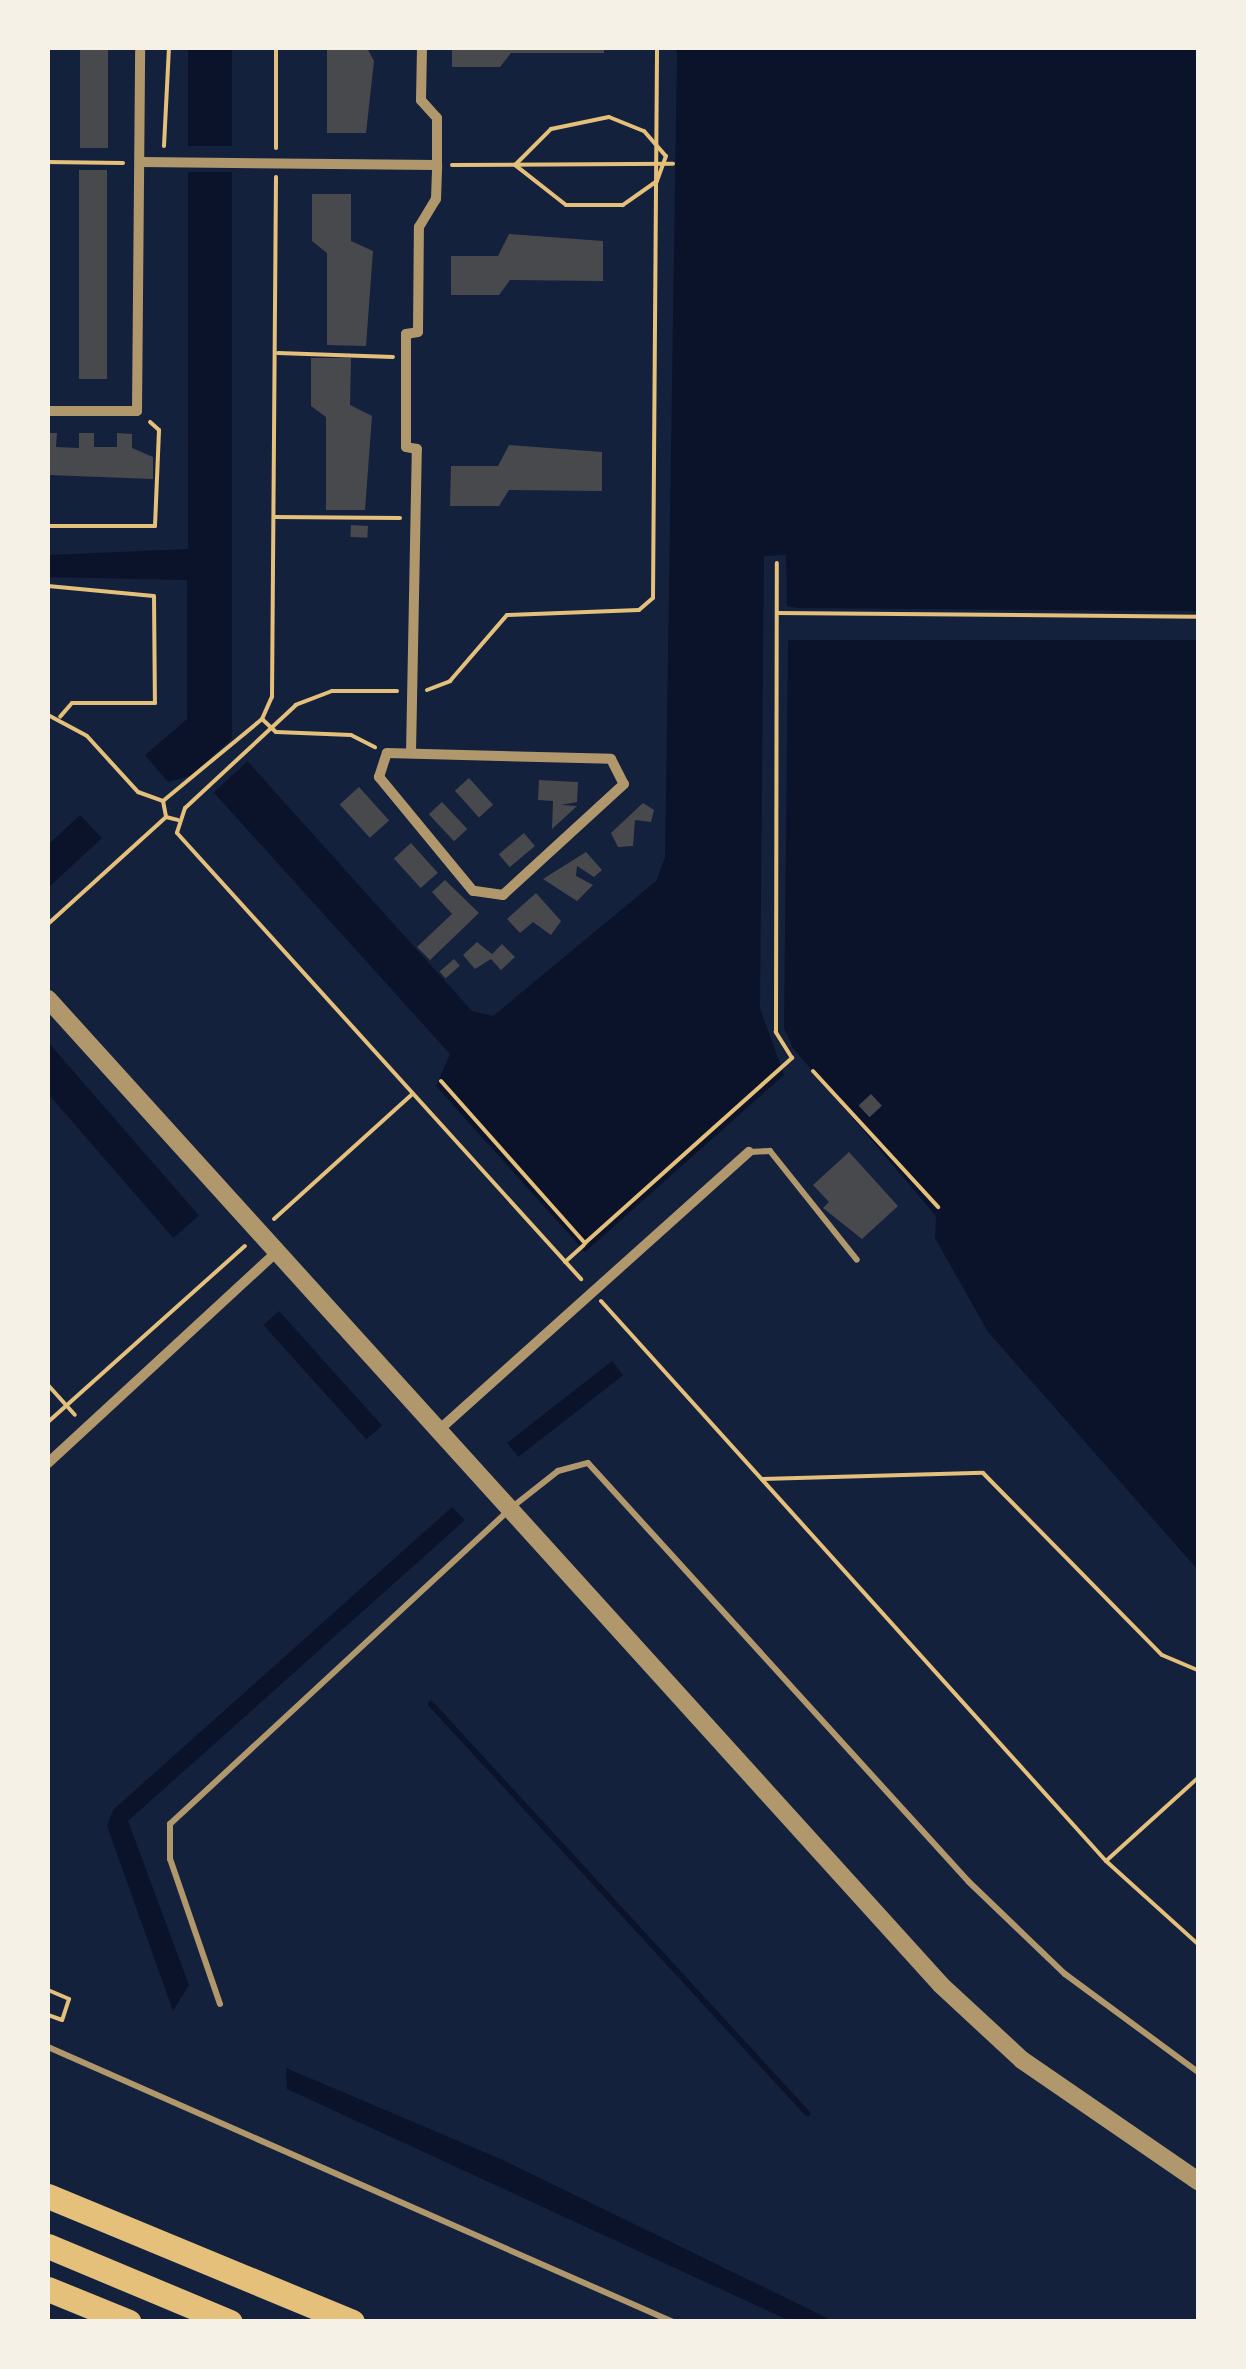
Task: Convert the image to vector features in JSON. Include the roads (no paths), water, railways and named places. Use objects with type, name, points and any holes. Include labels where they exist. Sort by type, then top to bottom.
[{"type":"highway","points":[[48,2196],[352,2322]]},
{"type":"highway","points":[[48,2246],[230,2322]]},
{"type":"highway","points":[[48,2289],[129,2322]]},
{"type":"street","points":[[48,411],[137,411],[140,48]]},
{"type":"street","points":[[411,753],[416,518],[406,334],[418,332],[419,227],[436,200],[437,165],[436,118],[422,100],[422,48]]},
{"type":"street","points":[[142,162],[437,165]]},
{"type":"street","points":[[387,753],[411,753],[611,760],[624,784],[503,894],[473,891],[378,777],[387,753]]},
{"type":"street","points":[[48,999],[262,1231],[941,1986],[1022,2060],[1198,2180]]},
{"type":"street","points":[[440,1429],[749,1152]]},
{"type":"street","points":[[48,1463],[279,1250]]},
{"type":"lane","points":[[749,1152],[770,1151],[857,1260]]},
{"type":"lane","points":[[220,2004],[170,1860],[170,1824],[511,1508],[574,1462],[606,1473],[970,1882],[1065,1974],[1198,2072]]},
{"type":"lane","points":[[48,2047],[672,2322]]},
{"type":"water","points":[[188,48],[232,48],[232,744],[472,1011],[493,1016],[656,881],[665,857],[677,48],[1198,48],[1198,611],[797,608],[787,606],[786,555],[764,556],[760,1008],[784,1075],[585,1252],[436,1086],[450,1054],[197,774],[168,782],[145,755],[187,719],[187,580],[48,577],[48,555],[188,549]]},
{"type":"water","points":[[788,640],[1198,640],[1198,1570],[988,1332],[935,1238],[936,1216],[793,1048],[784,1028]]},
{"type":"water","points":[[80,815],[102,838],[48,888],[48,845]]},
{"type":"water","points":[[48,1042],[199,1216],[173,1238],[48,1094]]},
{"type":"water","points":[[279,1311],[382,1425],[366,1439],[263,1325]]},
{"type":"water","points":[[612,1361],[623,1375],[518,1457],[507,1443]]},
{"type":"water","points":[[452,1507],[465,1520],[128,1821],[189,1985],[173,2011],[107,1826],[113,1810]]},
{"type":"water","points":[[286,2068],[503,2160],[833,2321],[790,2321],[287,2089]]},
{"type":"waterway","points":[[431,1704],[807,2113]]}]
